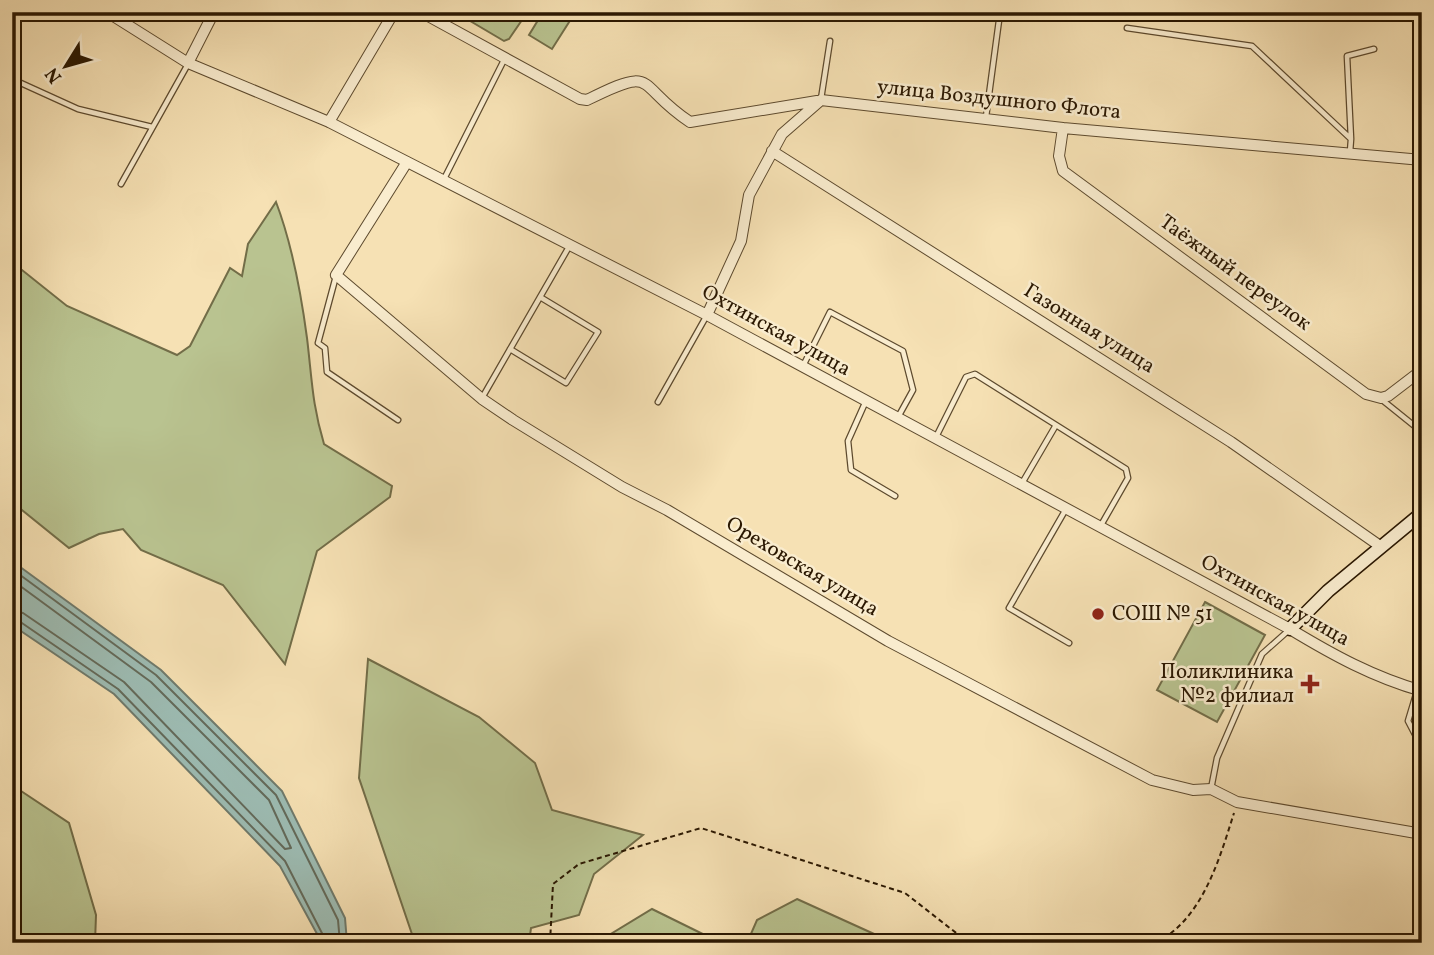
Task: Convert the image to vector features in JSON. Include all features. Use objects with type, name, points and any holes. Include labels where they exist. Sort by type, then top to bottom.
[{"type":"street","name":"Охтинская улица","points":[[107,12],[188,63],[329,122],[707,315],[934,440],[1290,629],[1345,663],[1420,691]]},
{"type":"street","points":[[188,63],[214,12]]},
{"type":"street","points":[[329,122],[394,12]]},
{"type":"street","points":[[421,12],[504,60]]},
{"type":"street","name":"улица Воздушного Флота","points":[[504,60],[580,99],[587,100],[634,79],[644,81],[690,122],[821,100],[1063,128],[1422,159]]},
{"type":"street","points":[[707,315],[741,241],[749,195],[772,151],[782,134],[821,100]]},
{"type":"street","name":"Таёжный переулок","points":[[1063,128],[1059,156],[1063,171],[1366,394],[1381,398]]},
{"type":"street","name":"Газонная улица","points":[[772,151],[1231,442],[1380,546]]},
{"type":"street","points":[[336,275],[407,162]]},
{"type":"street","name":"Ореховская улица","points":[[336,275],[482,399],[622,487],[667,510],[888,641],[1152,780],[1193,790],[1211,789],[1237,802],[1422,834]]},
{"type":"street","points":[[1381,398],[1422,370]]},
{"type":"street","points":[[1290,629],[1380,546],[1422,513]]},
{"type":"lane","points":[[986,118],[1000,13]]},
{"type":"lane","points":[[1126,28],[1252,46],[1351,139]]},
{"type":"lane","points":[[821,100],[830,41]]},
{"type":"lane","points":[[1350,152],[1347,56],[1374,49]]},
{"type":"lane","points":[[444,179],[504,60]]},
{"type":"lane","points":[[121,184],[188,63]]},
{"type":"lane","points":[[12,79],[78,109],[152,127]]},
{"type":"lane","points":[[482,399],[570,245]]},
{"type":"lane","points":[[336,275],[318,342],[326,348],[327,372],[398,420]]},
{"type":"lane","points":[[510,349],[566,383],[598,332],[540,297]]},
{"type":"lane","points":[[802,368],[830,312],[903,351],[912,390],[897,420]]},
{"type":"lane","points":[[658,402],[707,315]]},
{"type":"lane","points":[[934,440],[970,374],[1056,425],[1129,473],[1099,527]]},
{"type":"lane","points":[[1381,398],[1422,432]]},
{"type":"lane","points":[[866,403],[848,441],[851,470],[895,496]]},
{"type":"lane","points":[[1021,485],[1056,425]]},
{"type":"lane","points":[[1066,509],[1009,608],[1069,643]]},
{"type":"lane","points":[[1211,789],[1217,758],[1262,654],[1290,629]]},
{"type":"lane","points":[[1420,691],[1408,721],[1422,748]]},
{"type":"path","points":[[1156,943],[1195,909],[1222,851],[1237,802]]},
{"type":"path","points":[[550,943],[553,884],[579,864],[701,828],[905,893],[969,943]]},
{"type":"green space","points":[[455,12],[523,12],[524,17],[509,39],[504,41]]},
{"type":"green space","points":[[543,12],[561,12],[571,19],[552,49],[529,35]]},
{"type":"green space","points":[[276,202],[299,286],[315,404],[324,444],[392,486],[390,497],[317,551],[285,664],[223,585],[141,550],[123,529],[99,534],[69,548],[12,502],[12,262],[67,306],[177,355],[190,346],[230,268],[242,276],[248,244]]},
{"type":"green space","points":[[1205,602],[1265,635],[1217,722],[1157,690]]},
{"type":"green space","points":[[368,659],[479,717],[535,763],[552,810],[643,835],[594,874],[579,915],[531,928],[529,943],[415,943],[359,778]]},
{"type":"green space","points":[[12,785],[69,823],[96,915],[95,943],[12,943]]},
{"type":"green space","points":[[797,899],[894,943],[747,943],[757,920]]},
{"type":"green space","points":[[652,909],[721,943],[596,943]]},
{"type":"water","points":[[12,561],[161,670],[282,791],[345,918],[347,943],[322,943],[280,866],[114,694],[12,625]]},
{"type":"place","name":"СОШ № 51","points":[[1098,614]]},
{"type":"place","name":"Поликлиника №2 филиал","points":[[1310,684]]}]
